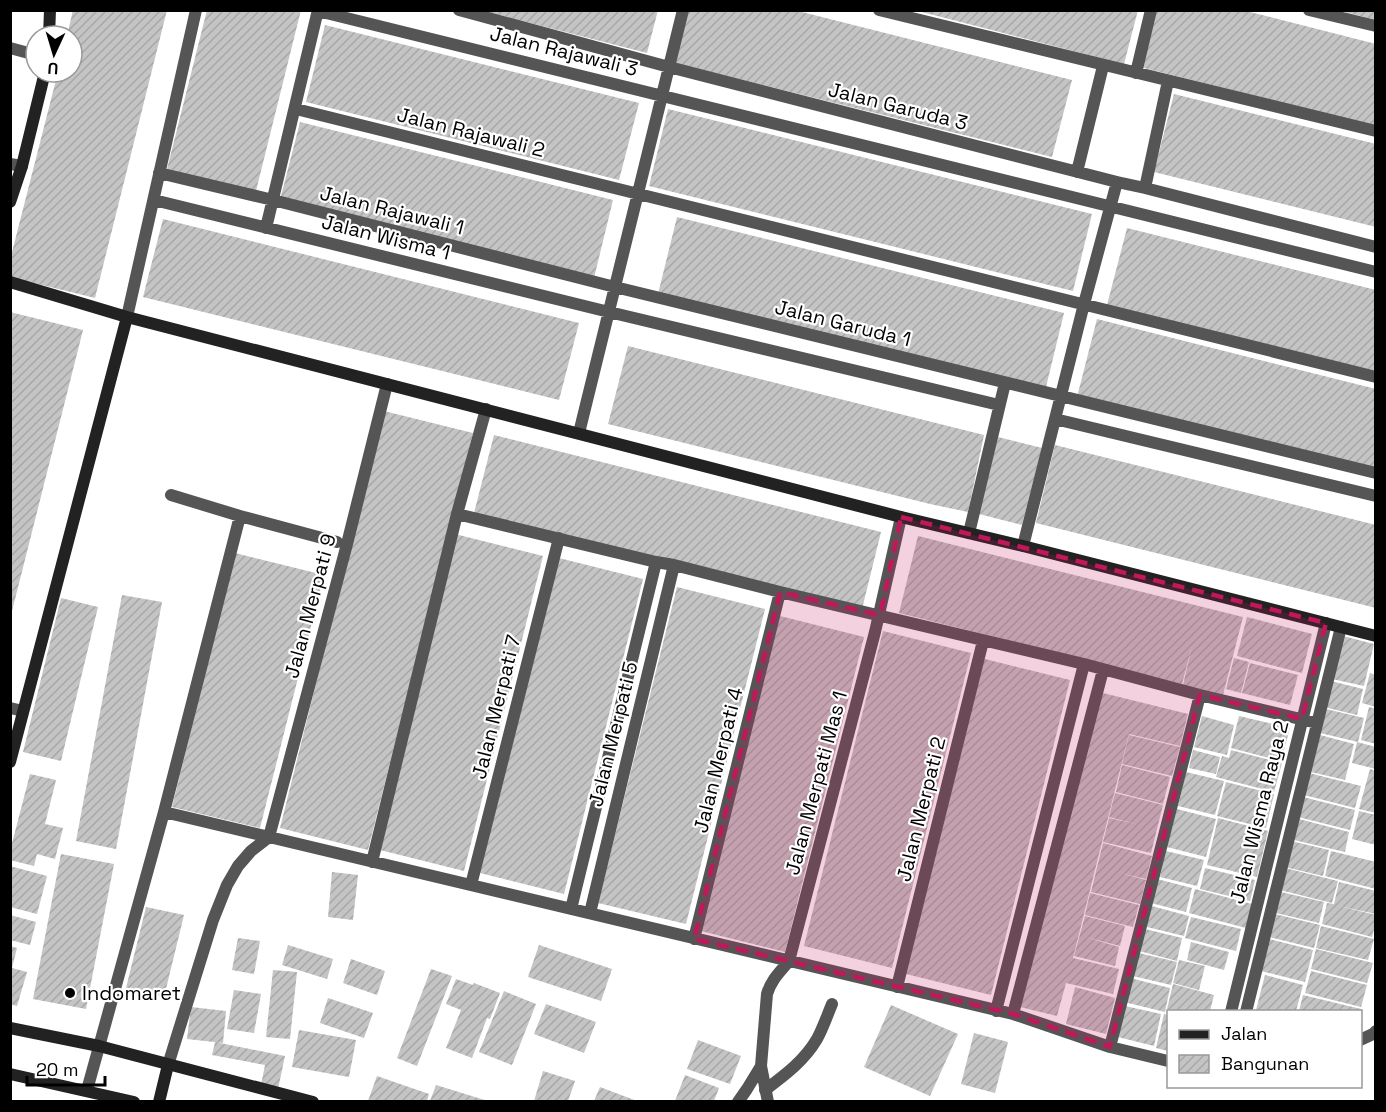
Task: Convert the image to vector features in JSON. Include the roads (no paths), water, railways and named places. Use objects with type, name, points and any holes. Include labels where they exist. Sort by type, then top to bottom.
[{"type":"street","points":[[10,762],[17,710],[127,317],[196,10]]},
{"type":"street","name":"Jalan Garuda 3","points":[[459,10],[669,67],[1376,247]]},
{"type":"street","points":[[579,433],[682,10]]},
{"type":"street","points":[[879,10],[1376,131]]},
{"type":"street","points":[[1136,73],[1151,10]]},
{"type":"street","points":[[1310,10],[1376,26]]},
{"type":"street","points":[[266,228],[318,11]]},
{"type":"street","name":"Jalan Rajawali 3","points":[[318,11],[662,95]]},
{"type":"street","points":[[1077,172],[1103,66]]},
{"type":"street","points":[[1145,188],[1168,81]]},
{"type":"street","points":[[10,202],[16,165],[41,84]]},
{"type":"street","points":[[662,95],[1376,272]]},
{"type":"street","name":"Jalan Rajawali 2","points":[[296,109],[1376,377]]},
{"type":"street","name":"Jalan Rajawali 1","points":[[159,173],[615,287]]},
{"type":"street","points":[[1023,546],[1117,182]]},
{"type":"street","name":"Jalan Wisma 1","points":[[153,200],[999,405]]},
{"type":"street","points":[[10,282],[127,317],[901,517],[1376,636]]},
{"type":"street","name":"Jalan Garuda 1","points":[[615,287],[1376,473]]},
{"type":"street","points":[[969,533],[1005,383]]},
{"type":"street","name":"Jalan Merpati 9","points":[[269,837],[387,384]]},
{"type":"street","points":[[372,862],[457,514],[486,409]]},
{"type":"street","points":[[1055,419],[1376,496]]},
{"type":"street","points":[[171,495],[337,542]]},
{"type":"street","points":[[457,514],[1084,664],[1317,723]]},
{"type":"street","points":[[87,1090],[164,812],[240,516]]},
{"type":"street","name":"Jalan Merpati Mas 1","points":[[789,961],[880,615],[901,517]]},
{"type":"street","name":"Jalan Merpati 7","points":[[471,885],[559,538]]},
{"type":"street","points":[[571,909],[656,562]]},
{"type":"street","name":"Jalan Merpati 5","points":[[590,913],[674,565]]},
{"type":"street","name":"Jalan Merpati 4","points":[[694,939],[780,592]]},
{"type":"street","name":"Jalan Wisma Raya 2","points":[[1231,1010],[1326,623]]},
{"type":"street","name":"Jalan Wisma Raya 2","points":[[1246,1010],[1341,627]]},
{"type":"street","name":"Jalan Merpati 2","points":[[897,987],[983,641]]},
{"type":"street","points":[[996,1011],[1084,664]]},
{"type":"street","points":[[1013,1014],[1103,670]]},
{"type":"street","points":[[1110,1047],[1200,695]]},
{"type":"street","points":[[164,812],[1013,1014],[1110,1047],[1167,1061]]},
{"type":"street","points":[[159,1101],[213,920],[227,885],[238,866],[251,851],[269,837]]},
{"type":"street","points":[[767,1096],[760,1066],[767,994],[774,979],[789,961]]},
{"type":"street","points":[[767,1096],[809,1051],[818,1037],[832,1004]]},
{"type":"street","points":[[10,1028],[99,1046],[313,1101]]},
{"type":"street","points":[[1362,1039],[1376,1031]]},
{"type":"street","points":[[738,1101],[760,1066]]},
{"type":"street","points":[[10,1074],[134,1101]]},
{"type":"place","name":"Indomaret","points":[[70,993]]}]
